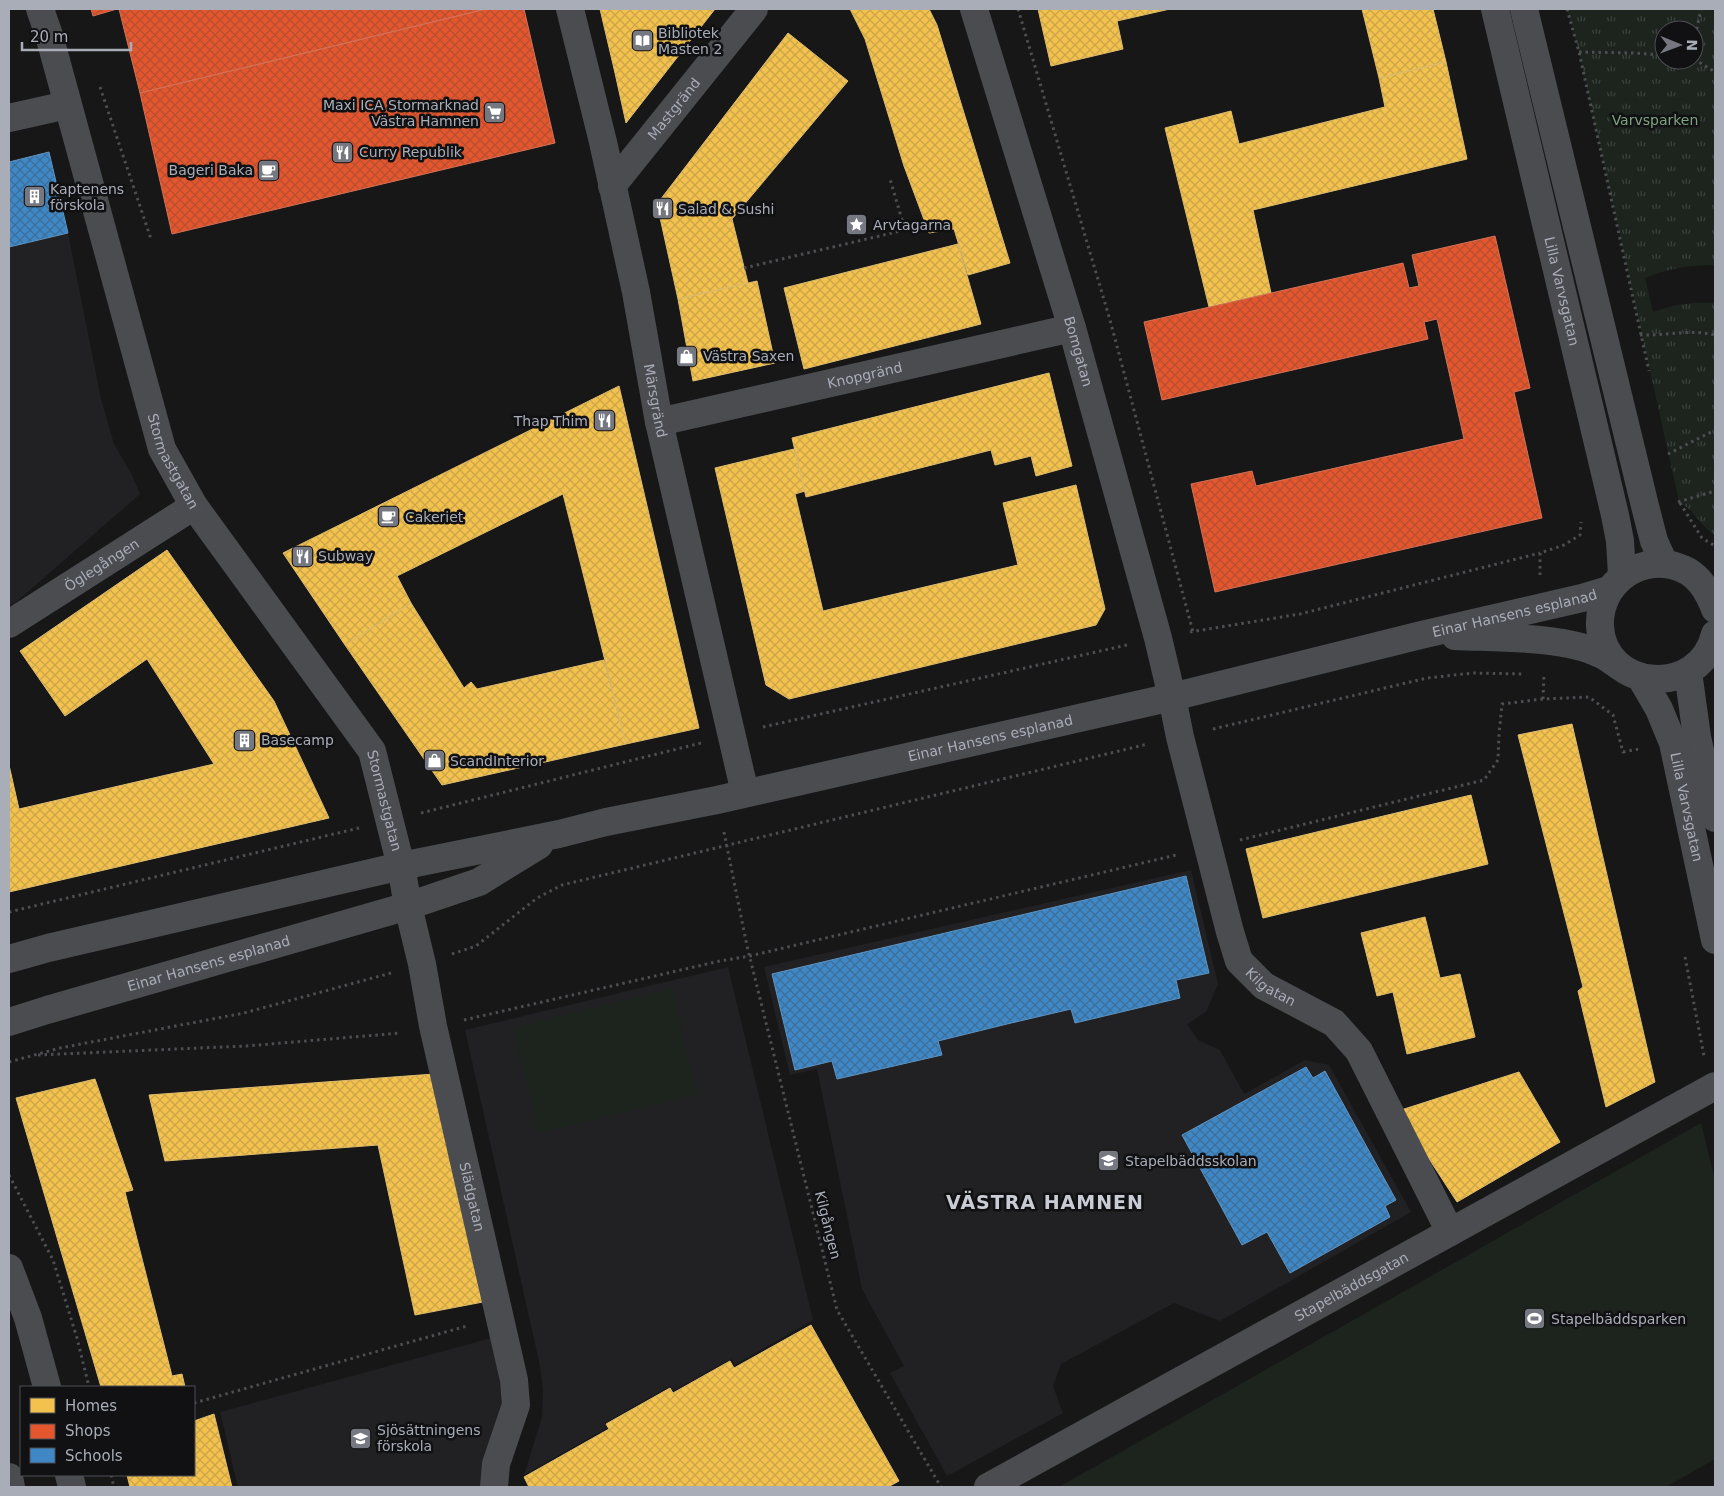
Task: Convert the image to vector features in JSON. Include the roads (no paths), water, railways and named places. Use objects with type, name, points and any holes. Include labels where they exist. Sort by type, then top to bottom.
[{"type":"street","name":"Stormastgatan","points":[[40,9],[162,450],[194,506],[372,751],[401,866]]},
{"type":"street","name":"Märsgränd","points":[[570,9],[636,292],[659,422],[745,793]]},
{"type":"street","name":"Mastgränd","points":[[612,186],[754,9]]},
{"type":"street","name":"Bomgatan","points":[[974,9],[1072,328],[1158,638],[1172,696]]},
{"type":"street","name":"Lilla Varvsgatan","points":[[1495,9],[1620,541],[1615,583],[1604,600],[1600,626],[1605,645],[1612,658],[1632,673],[1659,709],[1673,743],[1715,940]]},
{"type":"street","points":[[1524,9],[1654,540],[1664,563],[1684,569],[1706,581],[1715,609]]},
{"type":"street","points":[[9,118],[67,105]]},
{"type":"street","name":"Knopgränd","points":[[659,422],[1072,328]]},
{"type":"street","name":"Öglegången","points":[[9,624],[194,506]]},
{"type":"street","name":"Einar Hansens esplanad","points":[[9,959],[48,948],[401,866],[717,800],[1172,696],[1541,607],[1615,583],[1641,566],[1664,563]]},
{"type":"street","points":[[1632,673],[1669,679],[1702,661],[1714,641],[1715,634]]},
{"type":"street","name":"Einar Hansens esplanad","points":[[1421,635],[1542,641],[1579,646],[1600,653],[1632,673]]},
{"type":"street","name":"Lilla Varvsgatan","points":[[1702,661],[1697,737],[1715,818]]},
{"type":"street","name":"Kilgatan","points":[[1172,696],[1180,737],[1239,962],[1264,986],[1334,1023],[1359,1051],[1450,1232]]},
{"type":"street","name":"Einar Hansens esplanad","points":[[9,1022],[408,906],[479,882],[521,855],[559,834]]},
{"type":"street","points":[[401,866],[408,906]]},
{"type":"street","name":"Slädgatan","points":[[408,906],[422,964],[432,1026],[514,1380],[516,1405],[496,1464],[494,1487]]},
{"type":"street","name":"Stapelbäddsgatan","points":[[988,1487],[1715,1086]]},
{"type":"street","points":[[9,1268],[28,1318],[47,1386]]},
{"type":"street","points":[[9,1477],[11,1487]]},
{"type":"place","name":"Bibliotek Masten 2","points":[[642,41]]},
{"type":"place","name":"Maxi ICA Stormarknad Västra Hamnen","points":[[495,113]]},
{"type":"place","name":"Curry Republik","points":[[343,152]]},
{"type":"place","name":"Bageri Baka","points":[[269,170]]},
{"type":"place","name":"Kaptenens förskola","points":[[34,197]]},
{"type":"place","name":"Salad & Sushi","points":[[662,209]]},
{"type":"place","name":"Arvtagarna","points":[[857,225]]},
{"type":"place","name":"Västra Saxen","points":[[687,356]]},
{"type":"place","name":"Thap Thim","points":[[604,421]]},
{"type":"place","name":"Cakeriet","points":[[389,517]]},
{"type":"place","name":"Subway","points":[[302,556]]},
{"type":"place","name":"Basecamp","points":[[245,740]]},
{"type":"place","name":"ScandInterior","points":[[434,761]]},
{"type":"place","name":"Stapelbäddsskolan","points":[[1109,1161]]},
{"type":"place","name":"Stapelbäddsparken","points":[[1535,1319]]},
{"type":"place","name":"Sjösättningens förskola","points":[[361,1438]]},
{"type":"district","name":"VÄSTRA HAMNEN","points":[[1045,1202]]},
{"type":"park label","name":"Varvsparken","points":[[1655,120]]}]
